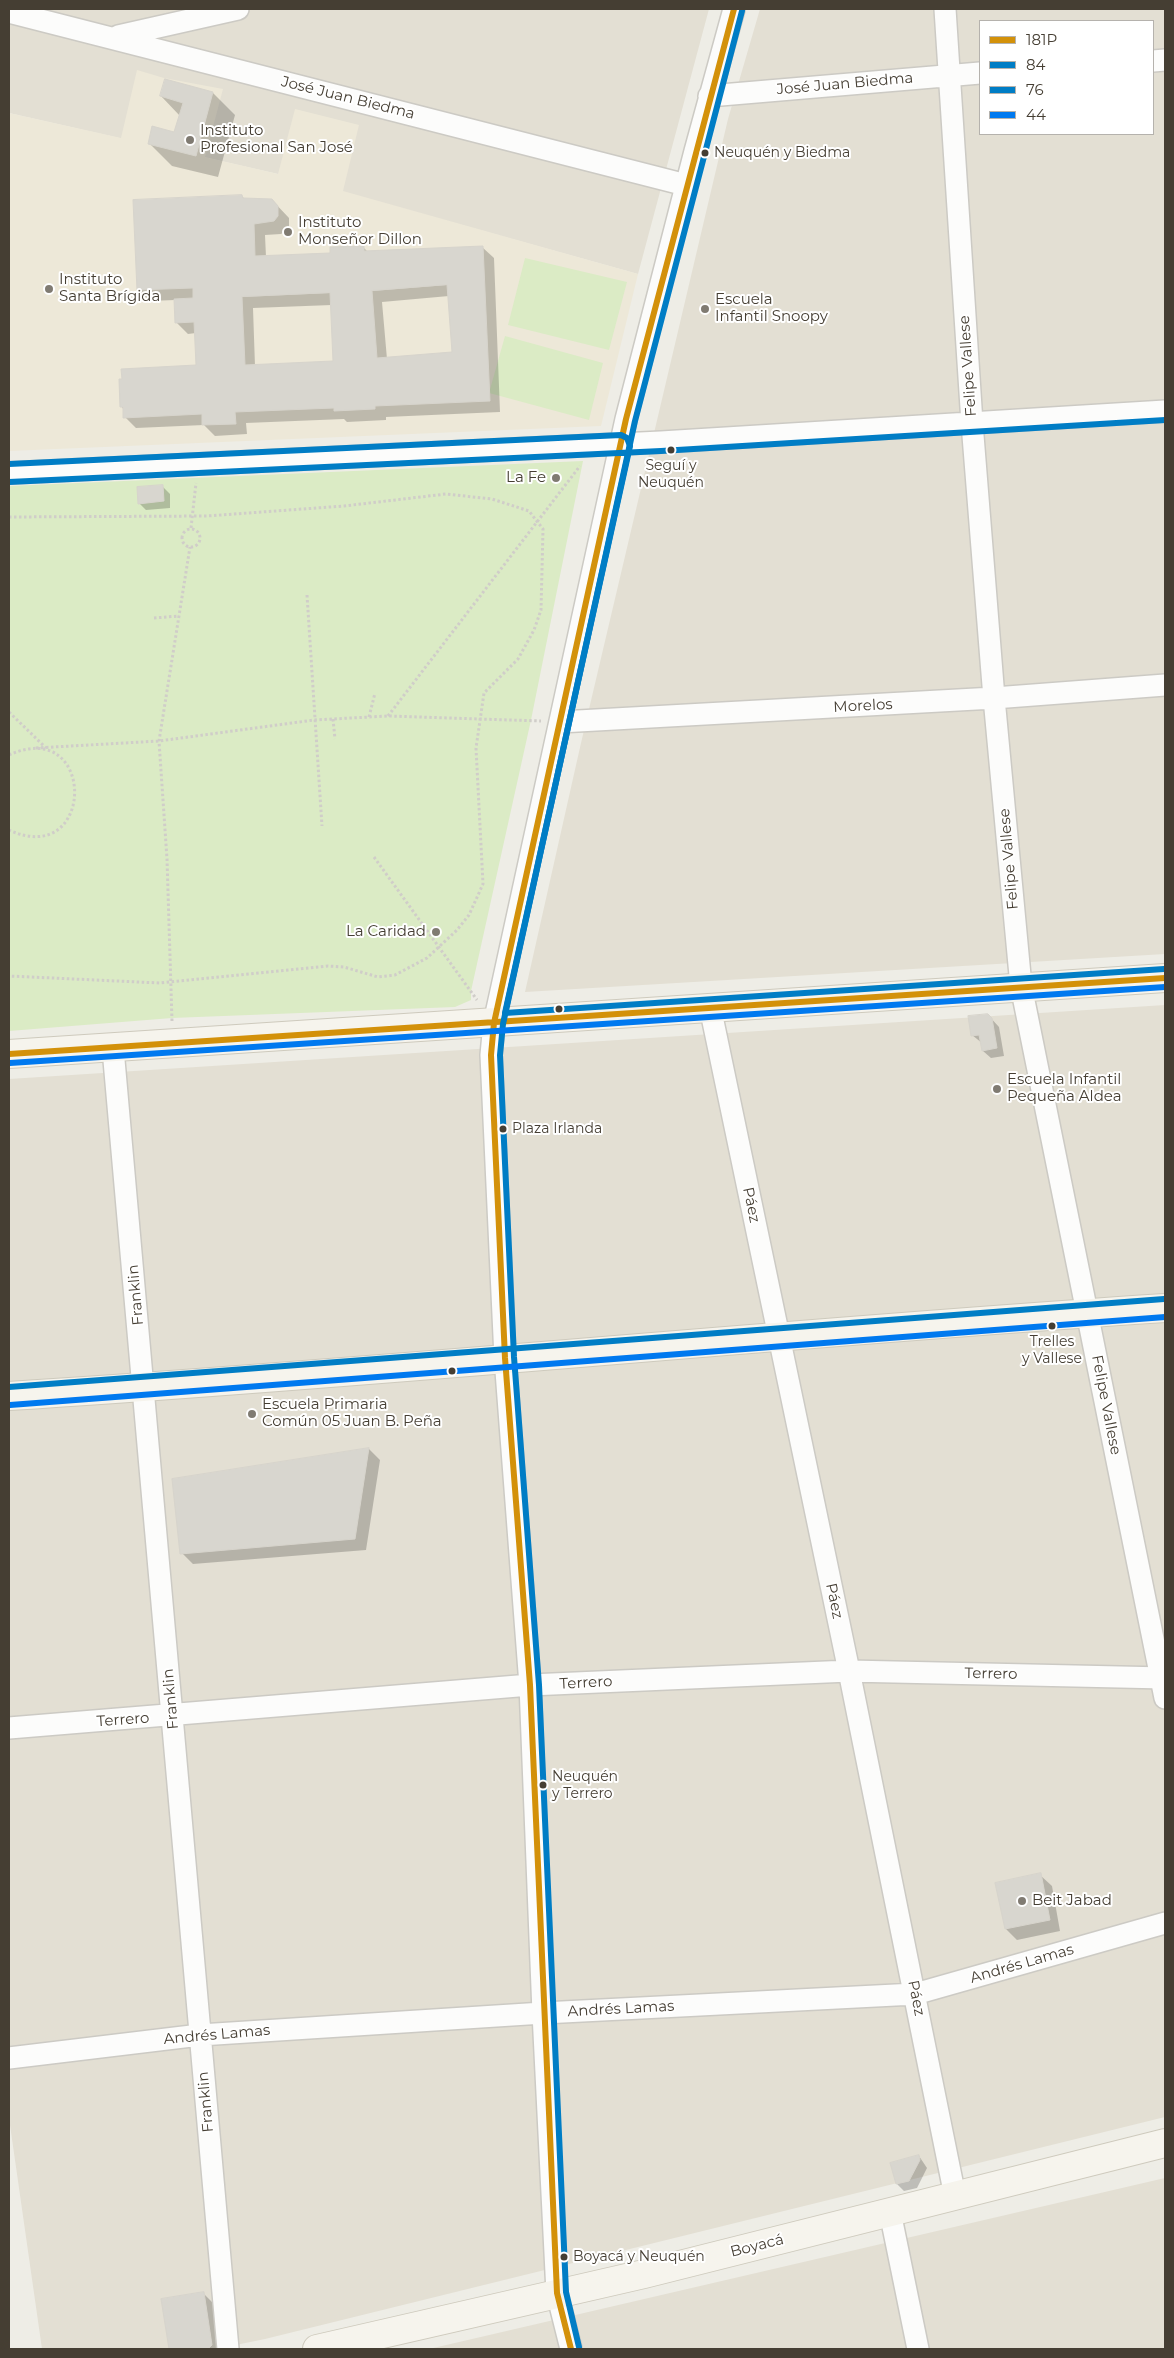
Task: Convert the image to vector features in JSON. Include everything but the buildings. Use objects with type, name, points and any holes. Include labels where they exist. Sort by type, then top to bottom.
[{"type":"street","points":[[113,37],[238,9]]},
{"type":"street","points":[[571,2349],[558,2293],[543,2013],[530,1685],[504,1358],[490,1055],[494,1023],[621,444],[686,185],[734,9]]},
{"type":"street","name":"Felipe Vallese","points":[[945,9],[972,423],[994,698],[1021,986],[1164,1685]]},
{"type":"street","name":"José Juan Biedma","points":[[9,12],[113,37],[686,185]]},
{"type":"street","name":"José Juan Biedma","points":[[710,96],[979,73]]},
{"type":"street","points":[[9,473],[621,444],[1165,411]]},
{"type":"street","name":"Morelos","points":[[560,722],[994,698],[1165,685]]},
{"type":"street","points":[[9,1054],[1165,978]]},
{"type":"street","name":"Páez","points":[[710,1007],[849,1670],[955,2196]]},
{"type":"street","name":"Franklin","points":[[113,1048],[228,2349]]},
{"type":"street","points":[[9,1396],[144,1388],[779,1336],[1165,1308]]},
{"type":"street","name":"Terrero","points":[[9,1728],[173,1716],[530,1685],[849,1670],[1164,1685]]},
{"type":"street","name":"Andrés Lamas","points":[[9,2058],[200,2035],[543,2013],[915,1994],[1165,1923]]},
{"type":"street","name":"Boyacá","points":[[317,2349],[644,2274],[1165,2143]]},
{"type":"street","points":[[890,2212],[918,2349]]},
{"type":"path","points":[[388,716],[595,445]]},
{"type":"path","points":[[191,528],[197,465]]},
{"type":"path","points":[[9,517],[192,517],[334,506],[446,494],[492,500],[529,511],[538,520],[543,529],[541,610],[534,630],[518,659],[484,693],[476,748],[483,884],[469,915],[457,930],[427,958],[395,975],[378,977],[344,967],[328,966],[171,982],[51,980],[9,976]]},
{"type":"path","points":[[191,528],[197,530],[200,536],[196,545],[190,547],[184,544],[181,538],[185,530],[191,528]]},
{"type":"path","points":[[173,1044],[167,859],[159,741],[190,547]]},
{"type":"path","points":[[307,596],[322,826]]},
{"type":"path","points":[[154,618],[179,616]]},
{"type":"path","points":[[369,717],[375,693]]},
{"type":"path","points":[[9,712],[45,747],[64,762],[70,770],[76,785],[76,801],[70,815],[60,827],[51,833],[36,837],[20,836],[9,830]]},
{"type":"path","points":[[9,755],[21,749],[159,741],[314,720],[388,716],[481,717],[560,722]]},
{"type":"path","points":[[333,719],[335,739]]},
{"type":"path","points":[[36,748],[51,752]]},
{"type":"path","points":[[374,857],[494,1023]]},
{"type":"shaded area","points":[[9,9],[709,9],[638,274],[278,174],[9,113]]},
{"type":"shaded area","points":[[760,9],[1165,9],[1165,954],[525,992],[581,743],[728,119]]},
{"type":"shaded area","name":"Instituto Monseñor Dillon","points":[[137,70],[164,78],[223,89],[205,157],[278,174],[295,109],[359,125],[343,191],[638,274],[601,426],[9,451],[9,113],[121,138]]},
{"type":"shaded area","points":[[1165,1005],[1165,2117],[265,2339],[216,2349],[42,2349],[9,2118],[9,1079]]},
{"type":"shaded area","points":[[1165,2178],[1165,2349],[429,2349]]},
{"type":"green space","points":[[525,258],[627,282],[609,350],[508,325]]},
{"type":"green space","points":[[505,336],[603,363],[589,420],[489,393]]},
{"type":"green space","points":[[583,461],[531,720],[471,991],[471,1000],[455,1007],[172,1018],[9,1031],[9,486]]},
{"type":"transit line","name":"181P","points":[[571,2349],[557,2293],[530,1685],[505,1358],[491,1055],[494,1023],[626,419],[734,9]]},
{"type":"transit line","name":"84","points":[[579,2347],[566,2292],[539,1685],[514,1357],[500,1055],[503,1024],[635,421],[742,11]]},
{"type":"transit line","name":"84","points":[[9,482],[661,451],[1165,420]]},
{"type":"transit line","name":"76","points":[[9,464],[621,435],[627,438],[630,446],[505,1013],[1164,969]]},
{"type":"transit line","name":"181P","points":[[9,1054],[1165,978]]},
{"type":"transit line","name":"44","points":[[10,1063],[1165,987]]},
{"type":"transit line","name":"76","points":[[9,1387],[1164,1299]]},
{"type":"transit line","name":"44","points":[[10,1405],[1165,1317]]},
{"type":"place","name":"Instituto Profesional San José","points":[[190,140]]},
{"type":"place","name":"Neuquén y Biedma","points":[[705,153]]},
{"type":"place","name":"Instituto Monseñor Dillon","points":[[288,232]]},
{"type":"place","name":"Instituto Santa Brígida","points":[[49,289]]},
{"type":"place","name":"Escuela Infantil Snoopy","points":[[705,309]]},
{"type":"place","name":"Seguí y Neuquén","points":[[671,450]]},
{"type":"place","name":"La Fe","points":[[556,478]]},
{"type":"place","name":"La Caridad","points":[[436,932]]},
{"type":"place","name":"Escuela Infantil Pequeña Aldea","points":[[997,1089]]},
{"type":"place","name":"Plaza Irlanda","points":[[503,1129]]},
{"type":"place","name":"Trelles y Vallese","points":[[1052,1326]]},
{"type":"place","name":"Escuela Primaria Común 05 Juan B. Peña","points":[[252,1414]]},
{"type":"place","name":"Neuquén y Terrero","points":[[543,1785]]},
{"type":"place","name":"Beit Jabad","points":[[1022,1901]]},
{"type":"place","name":"Boyacá y Neuquén","points":[[564,2257]]}]
